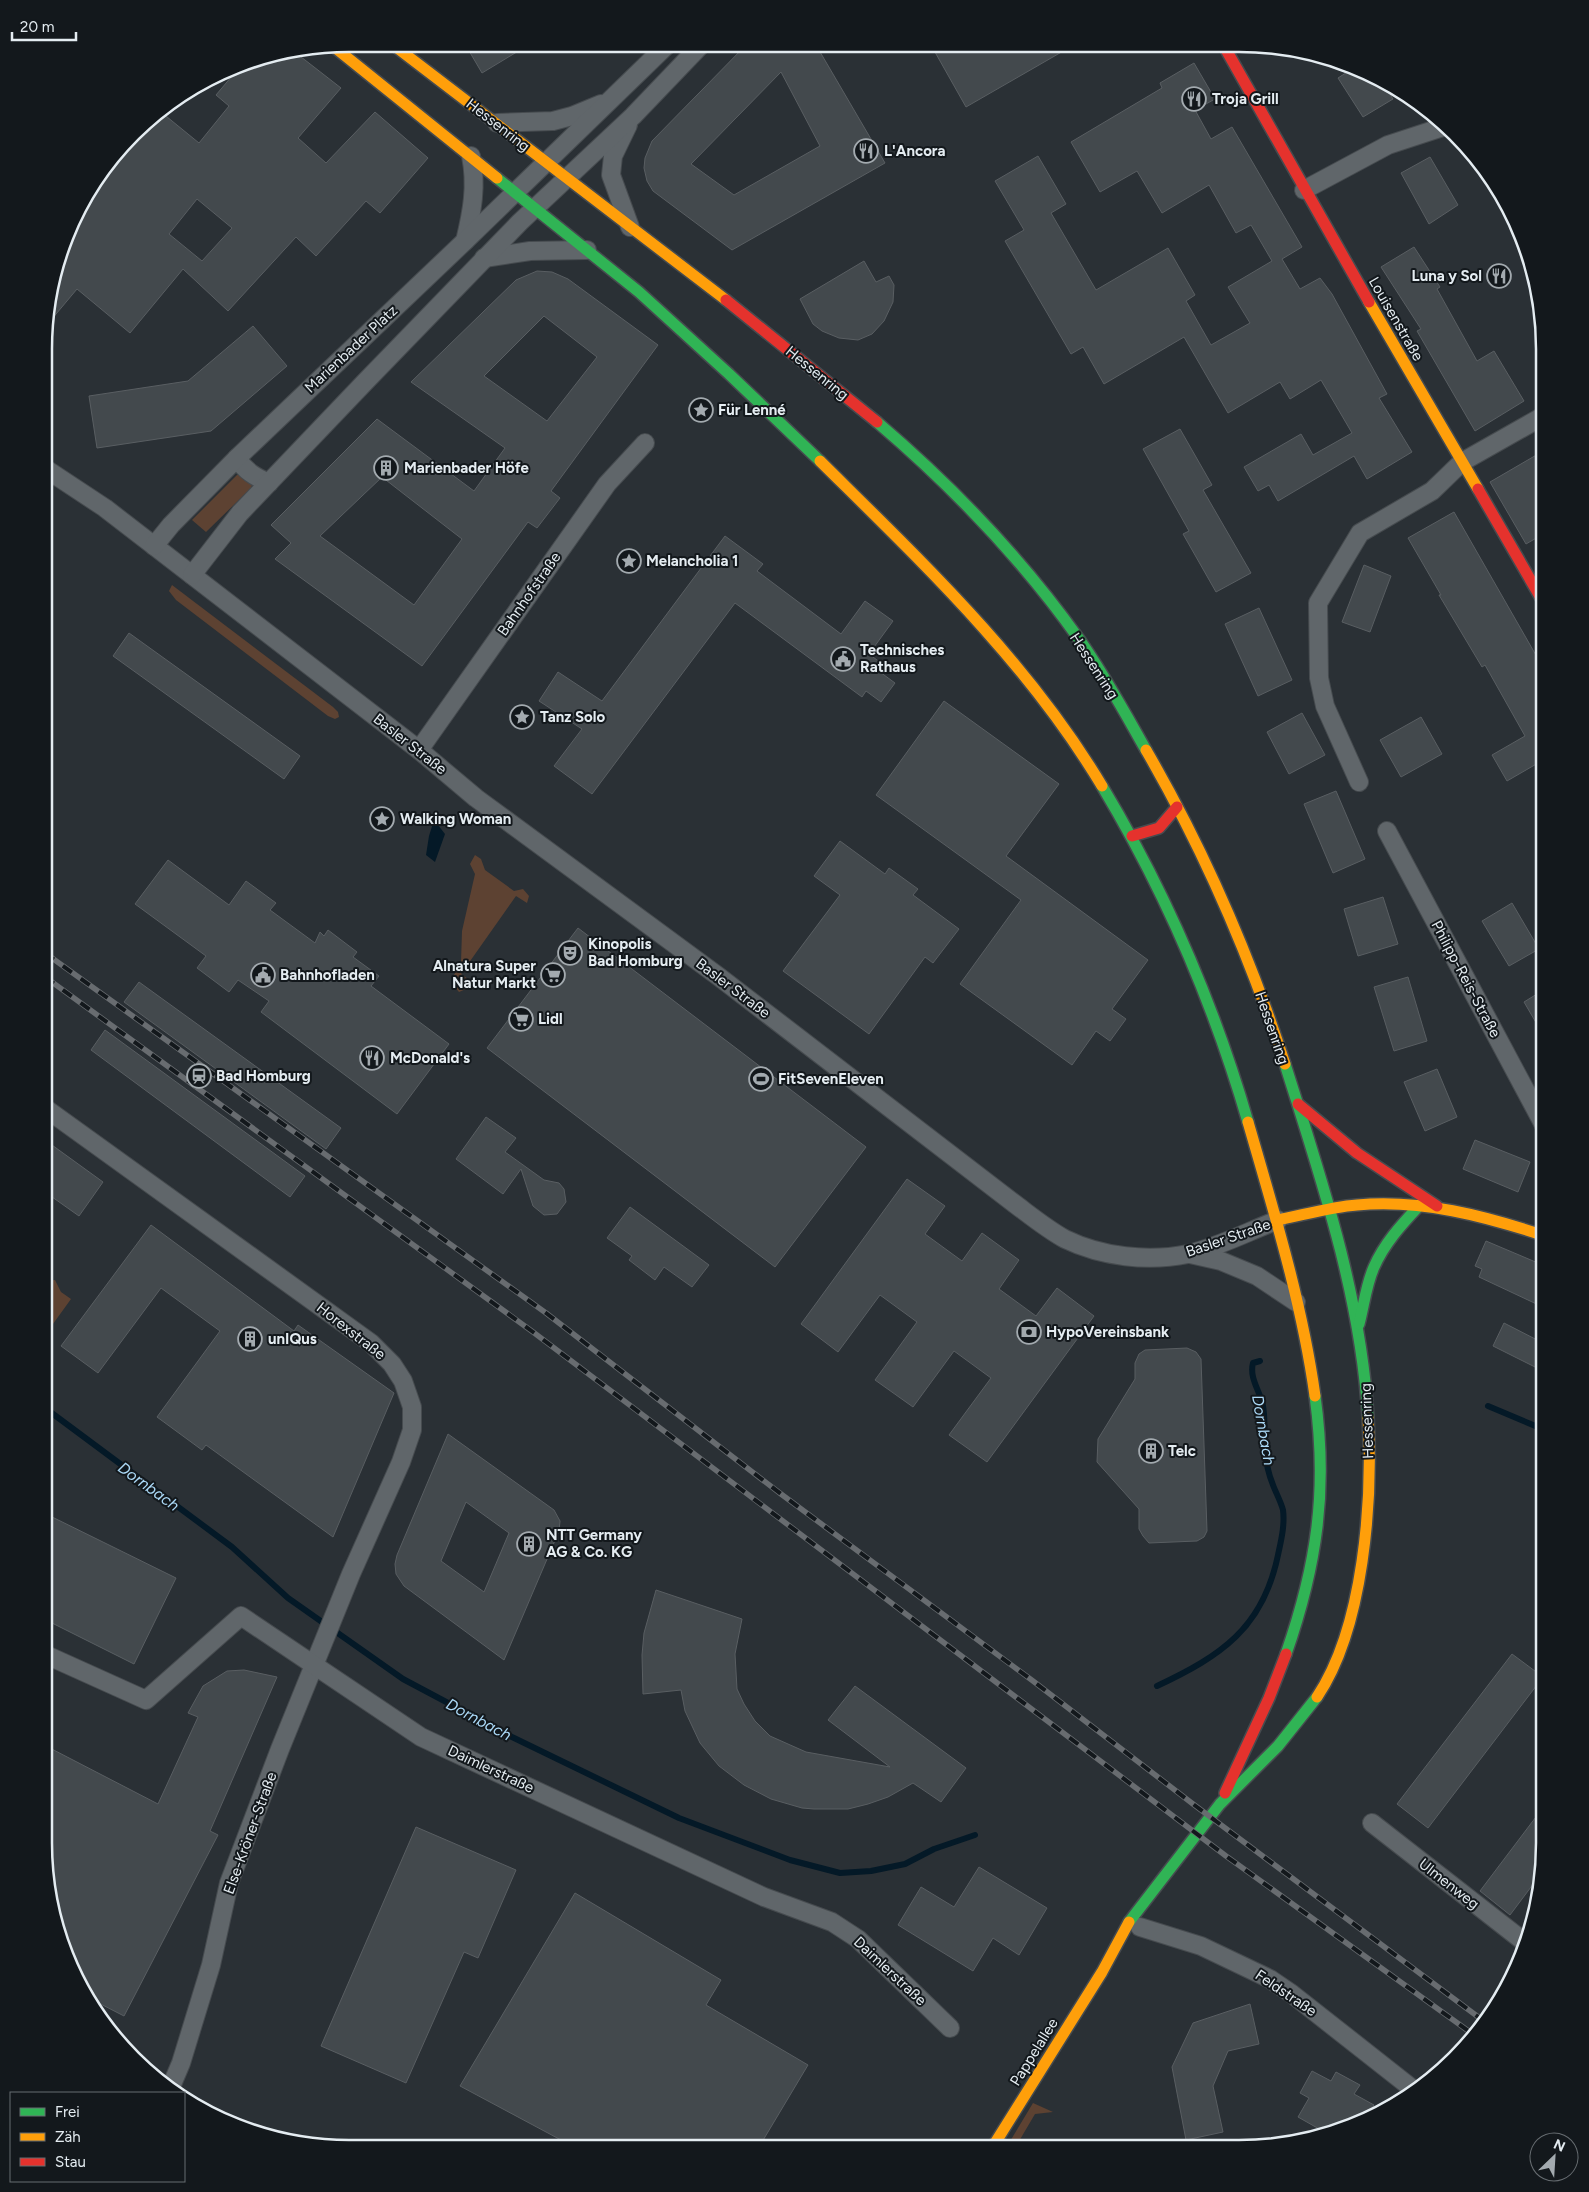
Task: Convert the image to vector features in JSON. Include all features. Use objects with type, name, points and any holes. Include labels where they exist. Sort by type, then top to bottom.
[{"type":"street","points":[[342,53],[639,292],[696,344],[925,566],[1026,677],[1061,722],[1132,836],[1185,947],[1214,1017],[1278,1220],[1312,1384],[1320,1440],[1322,1482],[1319,1521],[1312,1566],[1287,1652],[1268,1700],[1222,1800]]},
{"type":"street","name":"Hessenring","points":[[404,53],[834,385],[908,450],[974,515],[1035,583],[1079,639],[1136,732],[1177,807],[1222,898],[1246,954],[1298,1104],[1329,1210],[1363,1357],[1368,1407],[1369,1467],[1358,1575],[1341,1649],[1329,1678],[1306,1712],[1276,1748],[1250,1776],[1222,1800]]},
{"type":"street","name":"Marienbader Platz","points":[[154,546],[171,525],[237,458],[466,242],[659,53]]},
{"type":"street","name":"Marienbader Platz","points":[[192,575],[240,513],[484,258],[632,116],[693,53]]},
{"type":"street","name":"Louisenstraße","points":[[1228,53],[1304,190],[1536,589]]},
{"type":"street","name":"Marienbader Platz","points":[[497,124],[553,121],[572,116],[609,101]]},
{"type":"street","name":"Marienbader Platz","points":[[631,228],[611,174],[613,156],[632,116]]},
{"type":"street","points":[[1304,190],[1388,145],[1438,129]]},
{"type":"street","points":[[466,242],[473,208],[475,174],[471,156]]},
{"type":"street","points":[[484,258],[530,251],[587,250]]},
{"type":"street","points":[[1359,782],[1325,706],[1318,678],[1318,603],[1360,533],[1432,491],[1462,462],[1536,420]]},
{"type":"street","name":"Bahnhofstraße","points":[[419,750],[607,484],[645,443]]},
{"type":"street","points":[[237,458],[243,468],[254,477],[269,483]]},
{"type":"street","name":"Basler Straße","points":[[53,474],[105,508],[419,750],[476,798],[718,976],[1042,1224],[1065,1238],[1088,1248],[1112,1254],[1146,1258],[1189,1254],[1278,1220]]},
{"type":"street","points":[[1132,836],[1152,833],[1163,825],[1177,807]]},
{"type":"street","name":"Philipp-Reis-Straße","points":[[1387,831],[1536,1110]]},
{"type":"street","points":[[1298,1104],[1325,1128],[1392,1178],[1442,1210]]},
{"type":"street","name":"Horexstraße","points":[[53,1114],[371,1343],[392,1364],[403,1381],[412,1407],[412,1430],[401,1462],[341,1599],[315,1667]]},
{"type":"street","points":[[1278,1220],[1368,1204],[1463,1212],[1504,1222],[1536,1233]]},
{"type":"street","points":[[1358,1331],[1370,1276],[1393,1234],[1418,1207]]},
{"type":"street","points":[[1189,1254],[1221,1261],[1257,1276],[1296,1302]]},
{"type":"street","name":"Daimlerstraße","points":[[53,1658],[146,1700],[241,1616],[421,1736],[764,1897],[832,1922],[858,1939],[950,2028]]},
{"type":"street","name":"Else-Kröner-Straße","points":[[173,2081],[181,2063],[211,1965],[229,1883],[280,1750],[315,1667]]},
{"type":"street","name":"Pappelallee","points":[[997,2140],[1102,1972],[1110,1952],[1129,1923],[1155,1886],[1172,1869],[1222,1800]]},
{"type":"street","name":"Ulmenweg","points":[[1372,1824],[1521,1939]]},
{"type":"street","name":"Pappelallee","points":[[1102,1972],[1140,1928],[1162,1892],[1172,1869]]},
{"type":"street","name":"Feldstraße","points":[[1140,1928],[1201,1946],[1270,1980],[1292,1994],[1409,2086]]},
{"type":"shaded area","points":[[237,475],[240,475],[252,485],[251,488],[206,532],[192,520]]},
{"type":"shaded area","points":[[172,585],[333,707],[338,712],[339,717],[335,719],[328,716],[176,600],[169,591]]},
{"type":"shaded area","points":[[475,855],[481,859],[485,870],[514,891],[523,889],[529,896],[527,903],[516,896],[461,974],[472,982],[466,989],[459,992],[454,986],[454,975],[461,962],[462,931],[475,874],[470,864]]},
{"type":"shaded area","points":[[53,1280],[55,1280],[61,1292],[71,1299],[53,1324]]},
{"type":"shaded area","points":[[1033,2103],[1053,2112],[1035,2114],[1020,2140],[1011,2140]]},
{"type":"water","points":[[434,820],[445,834],[435,862],[426,855]]},
{"type":"building","points":[[470,53],[515,53],[482,73]]},
{"type":"building","points":[[738,53],[821,53],[885,163],[732,250],[653,191],[647,181],[644,168],[645,158],[652,141]],"holes":[[[781,72],[820,146],[734,195],[691,164]]]},
{"type":"building","points":[[936,53],[1060,53],[966,107]]},
{"type":"building","points":[[301,57],[341,88],[298,138],[326,163],[375,112],[428,158],[380,213],[366,201],[316,256],[296,237],[228,311],[183,269],[130,333],[77,289],[54,316],[58,291],[68,254],[83,218],[103,184],[139,139],[166,116],[199,143],[229,106],[216,95],[231,77],[254,68]],"holes":[[[197,199],[232,228],[202,261],[169,234]]]},
{"type":"building","points":[[1194,63],[1215,99],[1195,110],[1211,139],[1232,127],[1302,247],[1282,259],[1300,289],[1320,278],[1332,294],[1387,394],[1379,398],[1412,452],[1367,479],[1354,456],[1278,501],[1269,485],[1258,491],[1244,467],[1301,434],[1313,455],[1352,433],[1321,380],[1290,399],[1280,382],[1228,413],[1184,337],[1104,384],[1083,347],[1071,354],[1005,241],[1024,230],[995,181],[1038,156],[1066,204],[1051,213],[1096,290],[1168,248],[1195,295],[1186,301],[1211,345],[1250,323],[1228,287],[1272,261],[1251,225],[1236,233],[1209,185],[1162,213],[1137,171],[1100,192],[1071,142],[1162,88],[1160,83]]},
{"type":"building","points":[[1347,72],[1388,92],[1393,99],[1363,117],[1338,78]]},
{"type":"building","points":[[1430,157],[1458,205],[1429,224],[1401,173]]},
{"type":"building","points":[[1414,247],[1440,287],[1437,289],[1477,361],[1494,351],[1524,401],[1475,431],[1417,331],[1421,329],[1381,267]]},
{"type":"building","points":[[864,261],[876,282],[889,276],[894,285],[893,302],[884,321],[872,334],[858,340],[839,338],[822,331],[813,324],[800,299]]},
{"type":"building","name":"Marienbader Höfe","points":[[537,271],[552,272],[568,279],[658,345],[551,491],[560,498],[537,528],[528,522],[422,666],[275,559],[291,543],[271,525],[377,419],[474,491],[505,448],[411,382],[516,280]],"holes":[[[544,316],[597,357],[547,421],[484,376]],[[382,477],[462,539],[414,605],[320,536]]]},
{"type":"building","points":[[253,326],[287,366],[211,431],[97,448],[89,396],[188,381]]},
{"type":"building","points":[[1180,429],[1212,485],[1203,490],[1251,573],[1216,592],[1183,534],[1189,531],[1143,449]]},
{"type":"building","points":[[1536,455],[1536,538],[1526,544],[1490,482]]},
{"type":"building","points":[[1454,512],[1536,655],[1536,764],[1507,781],[1492,755],[1525,736],[1485,665],[1482,667],[1439,595],[1441,595],[1408,538]]},
{"type":"building","name":"Technisches Rathaus","points":[[725,536],[763,564],[757,571],[841,634],[865,601],[893,621],[869,654],[885,666],[880,672],[895,683],[881,702],[866,691],[862,697],[735,603],[592,794],[554,766],[582,729],[539,701],[558,672],[602,701]]},
{"type":"building","points":[[1364,565],[1391,576],[1370,632],[1342,622]]},
{"type":"building","points":[[1259,608],[1292,680],[1258,696],[1225,624]]},
{"type":"building","points":[[129,633],[300,756],[284,779],[113,656]]},
{"type":"building","points":[[944,701],[1059,784],[1006,856],[1148,960],[1112,1009],[1126,1019],[1110,1041],[1096,1031],[1072,1065],[960,984],[1021,900],[876,795]]},
{"type":"building","points":[[1302,713],[1325,755],[1289,774],[1267,732]]},
{"type":"building","points":[[1421,717],[1442,754],[1401,777],[1380,740]]},
{"type":"building","points":[[1336,791],[1365,859],[1333,873],[1304,804]]},
{"type":"building","points":[[840,841],[885,874],[889,868],[918,889],[913,895],[959,929],[933,963],[925,957],[869,1034],[783,971],[840,895],[814,876]]},
{"type":"building","points":[[168,860],[229,905],[246,881],[276,903],[270,910],[315,943],[320,932],[324,936],[328,930],[357,952],[353,957],[379,976],[371,986],[449,1044],[397,1114],[261,1012],[269,1001],[238,980],[229,992],[197,968],[206,956],[135,904]]},
{"type":"building","points":[[1383,897],[1398,944],[1358,956],[1344,909]]},
{"type":"building","points":[[1512,903],[1536,944],[1536,951],[1509,966],[1482,921]]},
{"type":"building","points":[[578,928],[866,1147],[775,1267],[487,1048]]},
{"type":"building","points":[[1408,977],[1427,1041],[1394,1051],[1374,987]]},
{"type":"building","points":[[139,982],[341,1128],[326,1149],[124,1002]]},
{"type":"building","points":[[1536,995],[1536,1023],[1524,1002]]},
{"type":"building","points":[[105,1030],[305,1176],[290,1197],[91,1050]]},
{"type":"building","points":[[1437,1069],[1457,1117],[1425,1131],[1404,1082]]},
{"type":"building","points":[[486,1117],[516,1138],[505,1152],[544,1180],[559,1183],[564,1189],[566,1202],[557,1214],[544,1215],[533,1206],[521,1169],[503,1194],[456,1159]]},
{"type":"building","points":[[1475,1140],[1530,1162],[1518,1192],[1463,1169]]},
{"type":"building","points":[[53,1146],[103,1182],[79,1216],[53,1198]]},
{"type":"building","points":[[907,1179],[945,1206],[925,1234],[962,1261],[982,1233],[1019,1260],[999,1289],[1036,1316],[1057,1288],[1094,1316],[987,1462],[949,1435],[991,1378],[954,1351],[913,1407],[875,1380],[917,1322],[880,1295],[838,1352],[801,1324]]},
{"type":"building","points":[[630,1207],[709,1265],[692,1287],[664,1267],[655,1280],[629,1260],[632,1256],[607,1238]]},
{"type":"building","points":[[151,1225],[294,1331],[298,1325],[394,1393],[333,1537],[206,1445],[202,1450],[157,1417],[220,1331],[161,1288],[98,1373],[61,1346]]},
{"type":"building","points":[[1486,1241],[1536,1262],[1536,1304],[1479,1277],[1482,1269],[1475,1266]]},
{"type":"building","points":[[1504,1323],[1536,1339],[1536,1368],[1493,1346]]},
{"type":"building","name":"Telc","points":[[1187,1348],[1196,1352],[1201,1359],[1207,1531],[1204,1537],[1197,1541],[1149,1543],[1139,1529],[1139,1509],[1097,1462],[1098,1439],[1135,1379],[1135,1363],[1139,1354],[1145,1350]]},
{"type":"building","name":"NTT Germany AG & Co. KG","points":[[448,1434],[554,1510],[560,1521],[559,1531],[504,1660],[404,1586],[396,1574],[395,1564],[397,1555]],"holes":[[[466,1502],[509,1533],[484,1592],[441,1561]]]},
{"type":"building","points":[[53,1517],[176,1578],[134,1664],[53,1624]]},
{"type":"building","points":[[656,1590],[742,1619],[735,1654],[737,1689],[755,1721],[770,1736],[806,1752],[890,1767],[828,1720],[855,1686],[966,1768],[941,1802],[913,1783],[888,1797],[848,1809],[802,1808],[771,1799],[744,1785],[719,1766],[700,1743],[685,1711],[681,1690],[643,1694],[642,1655],[644,1633]]},
{"type":"building","points":[[1512,1654],[1536,1672],[1536,1686],[1428,1828],[1397,1804]]},
{"type":"building","points":[[244,1670],[277,1677],[210,1831],[218,1835],[124,2016],[100,2004],[92,1991],[75,1956],[63,1920],[58,1901],[53,1862],[53,1750],[158,1804],[198,1717],[188,1713],[203,1686],[227,1671]]},
{"type":"building","points":[[1536,1817],[1536,1862],[1534,1884],[1510,1915],[1480,1891]]},
{"type":"building","points":[[416,1827],[516,1870],[478,1958],[464,1952],[406,2083],[321,2046]]},
{"type":"building","points":[[979,1867],[1047,1908],[1019,1955],[993,1938],[973,1971],[898,1925],[921,1887],[954,1907]]},
{"type":"building","points":[[575,1893],[721,1980],[706,2005],[808,2065],[763,2140],[561,2140],[460,2086]]},
{"type":"building","points":[[1250,2004],[1259,2044],[1228,2051],[1213,2086],[1223,2132],[1186,2140],[1172,2067],[1193,2023]]},
{"type":"building","points":[[1312,2071],[1331,2081],[1336,2072],[1360,2085],[1354,2094],[1374,2105],[1372,2109],[1353,2117],[1318,2129],[1298,2117],[1309,2098],[1300,2093]]},
{"type":"waterway","name":"Dornbach","points":[[1157,1686],[1201,1663],[1236,1637],[1250,1621],[1262,1602],[1271,1580],[1281,1539],[1283,1510],[1267,1465],[1264,1446],[1263,1406],[1252,1374],[1253,1363],[1260,1361]]},
{"type":"waterway","name":"Dornbach","points":[[1488,1406],[1536,1426]]},
{"type":"waterway","name":"Dornbach","points":[[53,1414],[232,1547],[288,1598],[403,1679],[512,1737],[679,1818],[790,1860],[840,1873],[871,1871],[905,1864],[934,1849],[975,1835]]},
{"type":"railway","points":[[53,959],[546,1313],[781,1494],[1033,1681],[1193,1804],[1479,2018]]},
{"type":"railway","points":[[53,983],[533,1332],[1226,1856],[1469,2031]]},
{"type":"traffic: fast","points":[[497,178],[639,292],[820,461]]},
{"type":"traffic: fast","points":[[877,422],[905,446],[985,524],[1034,580],[1088,652],[1146,750]]},
{"type":"traffic: fast","points":[[1102,786],[1147,866],[1186,950],[1220,1035],[1248,1122]]},
{"type":"traffic: fast","points":[[1285,1064],[1325,1194],[1348,1282],[1364,1372],[1368,1417]]},
{"type":"traffic: fast","points":[[1359,1324],[1369,1281],[1378,1259],[1393,1235],[1418,1207]]},
{"type":"traffic: fast","points":[[1286,1654],[1305,1589],[1317,1527],[1320,1463],[1315,1396]]},
{"type":"traffic: fast","points":[[1129,1922],[1220,1804],[1278,1746],[1317,1697]]},
{"type":"traffic: slow","points":[[342,53],[497,178]]},
{"type":"traffic: slow","points":[[404,53],[726,300]]},
{"type":"traffic: slow","points":[[1369,302],[1478,489]]},
{"type":"traffic: slow","points":[[820,461],[935,576],[1007,655],[1073,740],[1102,786]]},
{"type":"traffic: slow","points":[[1146,750],[1187,826],[1224,903],[1256,983],[1285,1064]]},
{"type":"traffic: slow","points":[[1248,1122],[1295,1292],[1315,1396]]},
{"type":"traffic: slow","points":[[1278,1220],[1347,1206],[1405,1204],[1476,1216],[1536,1233]]},
{"type":"traffic: slow","points":[[1317,1697],[1333,1668],[1345,1635],[1355,1600],[1362,1562],[1369,1486],[1368,1417]]},
{"type":"traffic: slow","points":[[997,2140],[1102,1972],[1129,1922]]},
{"type":"traffic: jam","points":[[1228,53],[1369,302]]},
{"type":"traffic: jam","points":[[726,300],[877,422]]},
{"type":"traffic: jam","points":[[1478,489],[1536,589]]},
{"type":"traffic: jam","points":[[1132,836],[1159,828],[1177,807]]},
{"type":"traffic: jam","points":[[1298,1104],[1357,1153],[1437,1206]]},
{"type":"traffic: jam","points":[[1225,1793],[1269,1698],[1286,1654]]},
{"type":"place","name":"Troja Grill","points":[[1194,99]]},
{"type":"place","name":"L'Ancora","points":[[866,151]]},
{"type":"place","name":"Luna y Sol","points":[[1499,276]]},
{"type":"place","name":"Für Lenné","points":[[701,410]]},
{"type":"place","name":"Marienbader Höfe","points":[[386,468]]},
{"type":"place","name":"Melancholia 1","points":[[629,561]]},
{"type":"place","name":"Technisches Rathaus","points":[[843,659]]},
{"type":"place","name":"Tanz Solo","points":[[522,717]]},
{"type":"place","name":"Walking Woman","points":[[382,819]]},
{"type":"place","name":"Kinopolis Bad Homburg","points":[[570,953]]},
{"type":"place","name":"Bahnhofladen","points":[[263,975]]},
{"type":"place","name":"Alnatura Super Natur Markt","points":[[553,975]]},
{"type":"place","name":"Lidl","points":[[521,1019]]},
{"type":"place","name":"McDonald's","points":[[372,1058]]},
{"type":"place","name":"Bad Homburg","points":[[199,1076]]},
{"type":"place","name":"FitSevenEleven","points":[[761,1079]]},
{"type":"place","name":"HypoVereinsbank","points":[[1029,1332]]},
{"type":"place","name":"unIQus","points":[[250,1339]]},
{"type":"place","name":"Telc","points":[[1151,1451]]},
{"type":"place","name":"NTT Germany AG & Co. KG","points":[[529,1544]]}]
